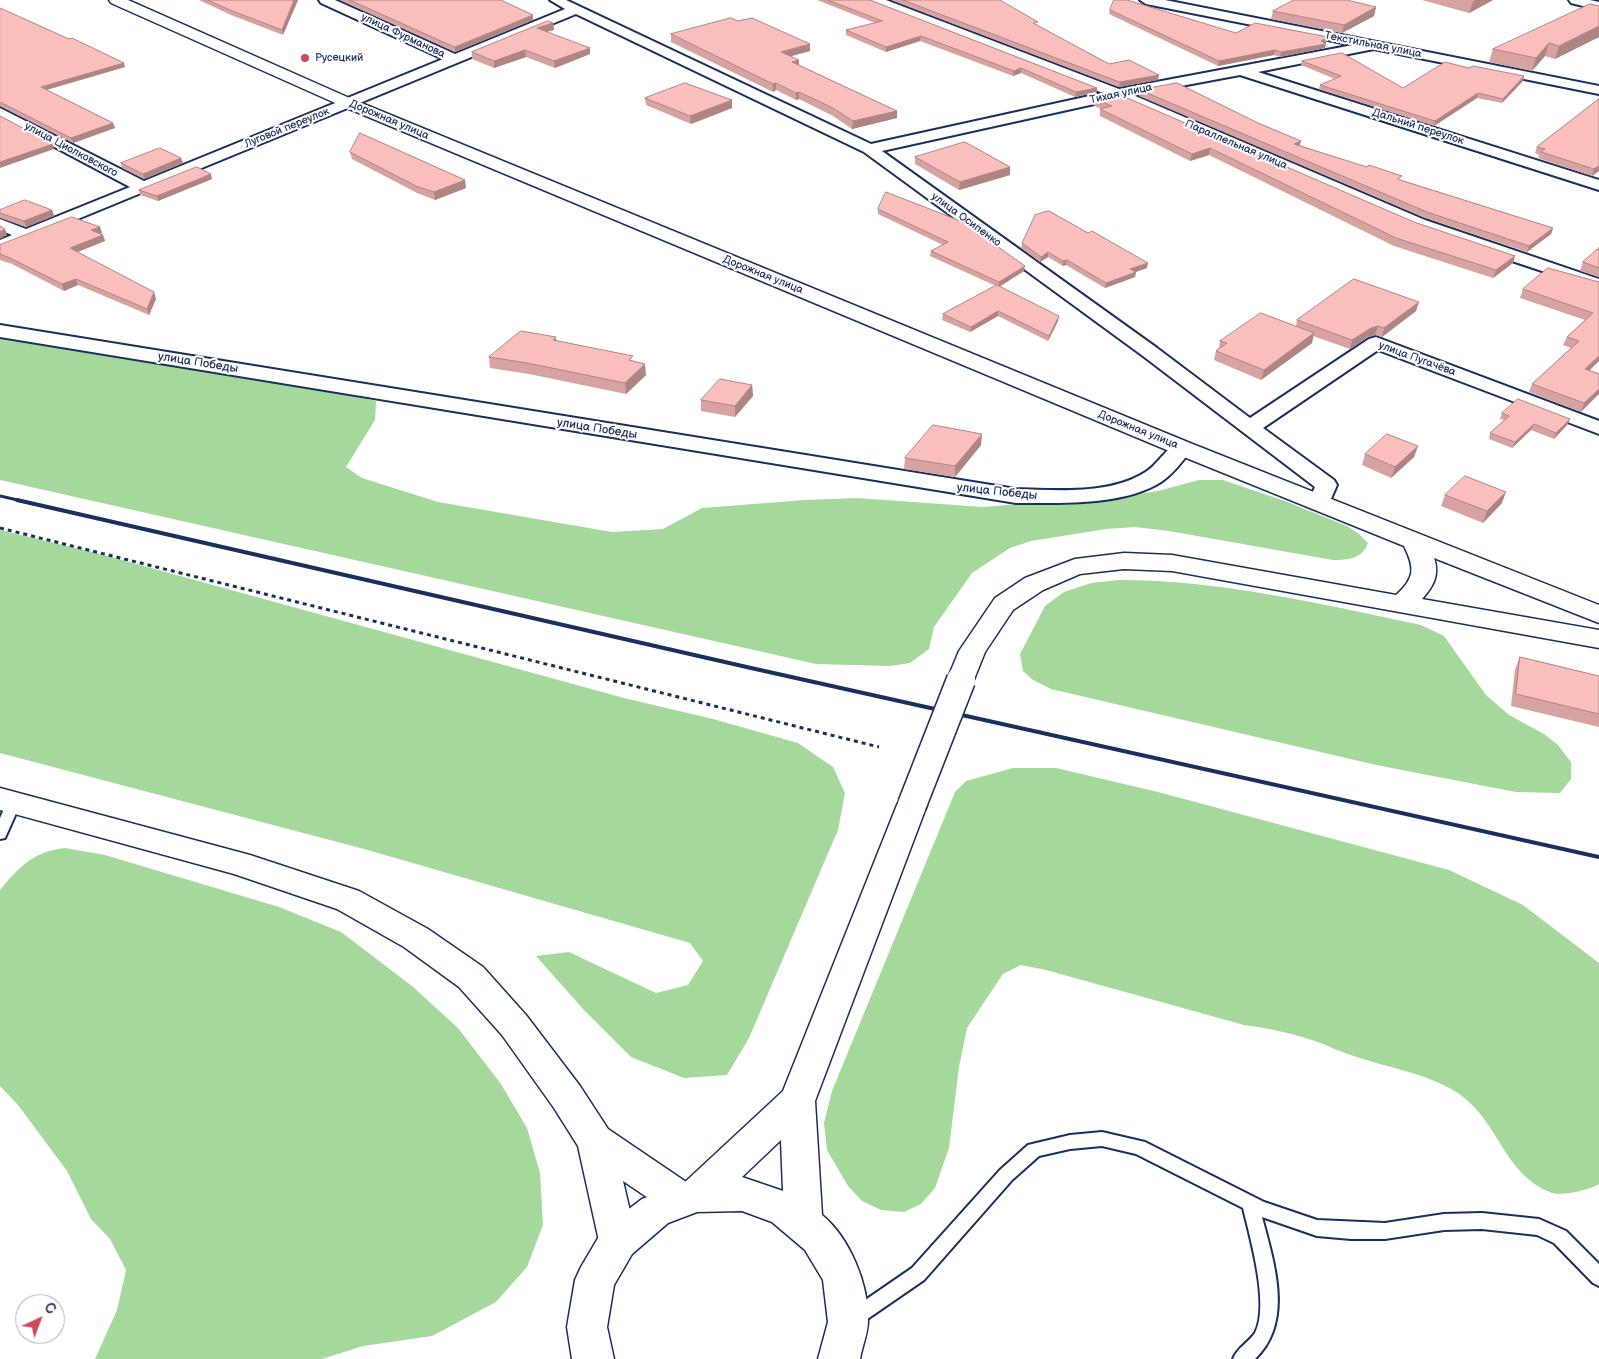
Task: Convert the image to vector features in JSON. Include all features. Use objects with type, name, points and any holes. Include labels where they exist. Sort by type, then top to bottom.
[{"type":"main road","name":"Дорожная улица","points":[[116,0],[348,103],[1182,448],[1599,615]]},
{"type":"main road","points":[[1403,603],[1419,589],[1425,569],[1422,557],[1414,541]]},
{"type":"main road","points":[[803,1224],[797,1101],[972,651],[1004,604],[1034,584],[1075,567],[1124,561],[1172,563],[1403,603],[1593,640]]},
{"type":"main road","points":[[7,801],[258,870],[348,900],[416,938],[471,977],[514,1024],[567,1097],[595,1141],[618,1240]]},
{"type":"main road","points":[[690,1198],[797,1101]]},
{"type":"main road","points":[[595,1141],[690,1198]]},
{"type":"main road","points":[[593,1359],[587,1327],[595,1280],[618,1240],[654,1211],[690,1198],[742,1194],[784,1209],[819,1237],[842,1276],[848,1322],[839,1359]]},
{"type":"street","name":"улица Фурманова","points":[[325,0],[454,59]]},
{"type":"street","name":"улица Осипенко","points":[[556,0],[869,149],[1150,352],[1326,485],[1319,503]]},
{"type":"street","name":"Параллельная улица","points":[[875,0],[1118,94],[1419,224],[1599,285]]},
{"type":"street","name":"Текстильная улица","points":[[1146,0],[1599,90]]},
{"type":"street","points":[[1575,0],[1599,6]]},
{"type":"street","name":"Луговой переулок","points":[[0,246],[574,10]]},
{"type":"street","name":"Тихая улица","points":[[869,149],[1118,94],[1376,45]]},
{"type":"street","name":"Дальний переулок","points":[[1238,70],[1599,185]]},
{"type":"street","name":"улица Циолковского","points":[[0,112],[143,188]]},
{"type":"street","points":[[0,224],[26,235]]},
{"type":"street","name":"улица Победы","points":[[0,331],[1016,496],[1044,497],[1111,492],[1128,488],[1151,478],[1182,448]]},
{"type":"street","name":"улица Пугачёва","points":[[1250,427],[1376,343],[1599,428]]},
{"type":"lane","points":[[0,834],[7,801]]},
{"type":"lane","points":[[848,1322],[918,1274],[1006,1175],[1034,1150],[1070,1142],[1102,1139],[1139,1147],[1250,1203],[1317,1228],[1351,1232],[1385,1231],[1444,1222],[1482,1221],[1539,1227],[1560,1237],[1599,1276]]},
{"type":"lane","points":[[1242,1359],[1263,1336],[1269,1307],[1264,1265],[1250,1203]]},
{"type":"path","points":[[0,528],[879,747]]},
{"type":"green space","points":[[0,323],[376,401],[375,420],[346,467],[362,478],[438,502],[612,532],[663,529],[702,508],[857,498],[983,507],[1132,495],[1158,491],[1199,480],[1223,480],[1285,501],[1347,526],[1368,543],[1362,552],[1354,558],[1333,560],[1169,531],[1135,527],[1106,529],[1031,541],[1010,548],[972,573],[934,627],[929,649],[910,663],[890,666],[816,664],[0,480]]},
{"type":"green space","points":[[0,530],[93,552],[624,698],[713,719],[798,743],[833,767],[845,793],[838,830],[749,1038],[727,1075],[684,1078],[631,1057],[583,1009],[536,956],[569,952],[656,993],[688,985],[703,961],[690,943],[364,849],[0,753]]},
{"type":"green space","points":[[1118,580],[1195,584],[1233,589],[1421,625],[1444,636],[1486,695],[1509,715],[1544,734],[1558,745],[1571,762],[1571,779],[1560,793],[1516,792],[1376,765],[1051,689],[1033,680],[1023,671],[1020,654],[1045,606],[1064,592],[1091,583]]},
{"type":"green space","points":[[1013,768],[1056,768],[1158,792],[1449,870],[1523,905],[1599,963],[1599,1184],[1583,1190],[1562,1194],[1552,1193],[1537,1186],[1515,1165],[1480,1113],[1469,1102],[1445,1086],[1416,1074],[1297,1036],[1271,1029],[1244,1025],[1046,970],[1021,965],[1003,974],[967,1028],[959,1067],[949,1148],[935,1188],[921,1204],[904,1212],[881,1210],[862,1201],[848,1186],[827,1150],[824,1123],[832,1091],[955,792],[966,781]]},
{"type":"green space","points":[[65,848],[105,855],[279,907],[341,932],[412,986],[458,1028],[501,1084],[527,1128],[540,1173],[543,1225],[527,1267],[496,1302],[432,1336],[363,1346],[322,1359],[95,1359],[117,1310],[126,1270],[110,1239],[91,1219],[67,1171],[18,1105],[0,1086],[0,890],[28,861],[44,853]]},
{"type":"building","points":[[208,0],[294,0],[282,30]]},
{"type":"building","points":[[350,0],[501,0],[533,15],[455,47]]},
{"type":"building","points":[[828,0],[870,0],[1097,88],[1076,92],[1021,68],[1014,71],[921,36],[886,47],[846,30],[882,21]]},
{"type":"building","points":[[903,0],[1000,0],[1038,22],[1033,23],[1109,64],[1129,60],[1159,75],[1120,82]]},
{"type":"building","points":[[1114,0],[1127,0],[1236,33],[1255,23],[1328,37],[1321,41],[1326,44],[1281,52],[1275,50],[1219,61],[1110,10]]},
{"type":"building","points":[[1294,0],[1347,0],[1376,7],[1344,25],[1273,11]]},
{"type":"building","points":[[1590,4],[1599,6],[1599,26],[1559,46],[1549,43],[1536,58],[1493,49]]},
{"type":"building","points":[[0,8],[69,39],[72,38],[124,63],[41,87],[113,123],[71,138],[0,102]]},
{"type":"building","points":[[731,18],[738,21],[752,18],[810,44],[781,52],[799,60],[792,62],[897,111],[853,121],[833,108],[799,92],[796,93],[776,83],[773,84],[671,34]]},
{"type":"building","points":[[548,21],[553,23],[537,28],[590,48],[554,61],[525,50],[494,61],[472,52]]},
{"type":"building","points":[[1342,53],[1403,88],[1445,62],[1469,68],[1473,66],[1524,76],[1503,99],[1478,93],[1435,121],[1320,85],[1341,76],[1302,61]]},
{"type":"building","points":[[685,83],[732,100],[690,116],[645,98]]},
{"type":"building","points":[[1177,83],[1258,123],[1301,141],[1294,144],[1367,167],[1369,165],[1402,176],[1397,179],[1553,228],[1529,246],[1427,212],[1140,90]]},
{"type":"building","points":[[1118,94],[1414,222],[1515,256],[1496,270],[1396,238],[1210,148],[1192,154],[1100,109],[1112,106],[1095,99]]},
{"type":"building","points":[[1599,99],[1599,166],[1594,169],[1541,152],[1545,149],[1537,147]]},
{"type":"building","points":[[0,116],[53,144],[0,162]]},
{"type":"building","points":[[360,133],[465,180],[434,192],[416,186],[350,152]]},
{"type":"building","points":[[965,142],[1010,167],[960,182],[915,157]]},
{"type":"building","points":[[160,148],[181,158],[143,174],[121,163]]},
{"type":"building","points":[[197,167],[211,174],[157,196],[139,190]]},
{"type":"building","points":[[886,192],[963,222],[1025,266],[999,282],[931,251],[948,242],[878,209]]},
{"type":"building","points":[[25,200],[52,210],[24,221],[0,213],[0,210]]},
{"type":"building","points":[[1049,211],[1088,233],[1092,231],[1148,263],[1130,269],[1136,272],[1106,283],[1067,260],[1063,261],[1048,252],[1041,257],[1022,243],[1035,215]]},
{"type":"building","points":[[72,217],[100,227],[91,230],[103,235],[70,248],[154,292],[147,309],[76,279],[62,284],[0,254],[0,245]]},
{"type":"building","points":[[1599,248],[1599,268],[1583,262]]},
{"type":"building","points":[[1548,268],[1599,282],[1599,356],[1585,369],[1599,374],[1599,389],[1584,403],[1532,384],[1579,341],[1567,337],[1593,313],[1523,289]]},
{"type":"building","points":[[1354,279],[1419,302],[1384,328],[1378,326],[1371,328],[1352,340],[1297,320]]},
{"type":"building","points":[[997,285],[1059,316],[1049,336],[998,311],[971,327],[943,314]]},
{"type":"building","points":[[1261,313],[1314,333],[1264,370],[1216,351],[1227,343],[1220,341]]},
{"type":"building","points":[[521,331],[556,337],[553,340],[633,356],[629,360],[645,364],[625,383],[489,357]]},
{"type":"building","points":[[720,379],[752,385],[735,406],[701,400]]},
{"type":"building","points":[[1518,399],[1570,419],[1556,433],[1534,424],[1515,442],[1490,433],[1509,416],[1502,413]]},
{"type":"building","points":[[933,425],[982,434],[955,466],[905,458]]},
{"type":"building","points":[[1387,434],[1418,446],[1395,467],[1365,454]]},
{"type":"building","points":[[1465,476],[1506,492],[1487,511],[1445,495]]},
{"type":"building","points":[[1520,657],[1599,676],[1599,714],[1516,694]]},
{"type":"railway","points":[[0,496],[22,501]]},
{"type":"railway","points":[[17,500],[751,668],[1599,857]]},
{"type":"place","name":"Русецкий","points":[[305,58]]}]
